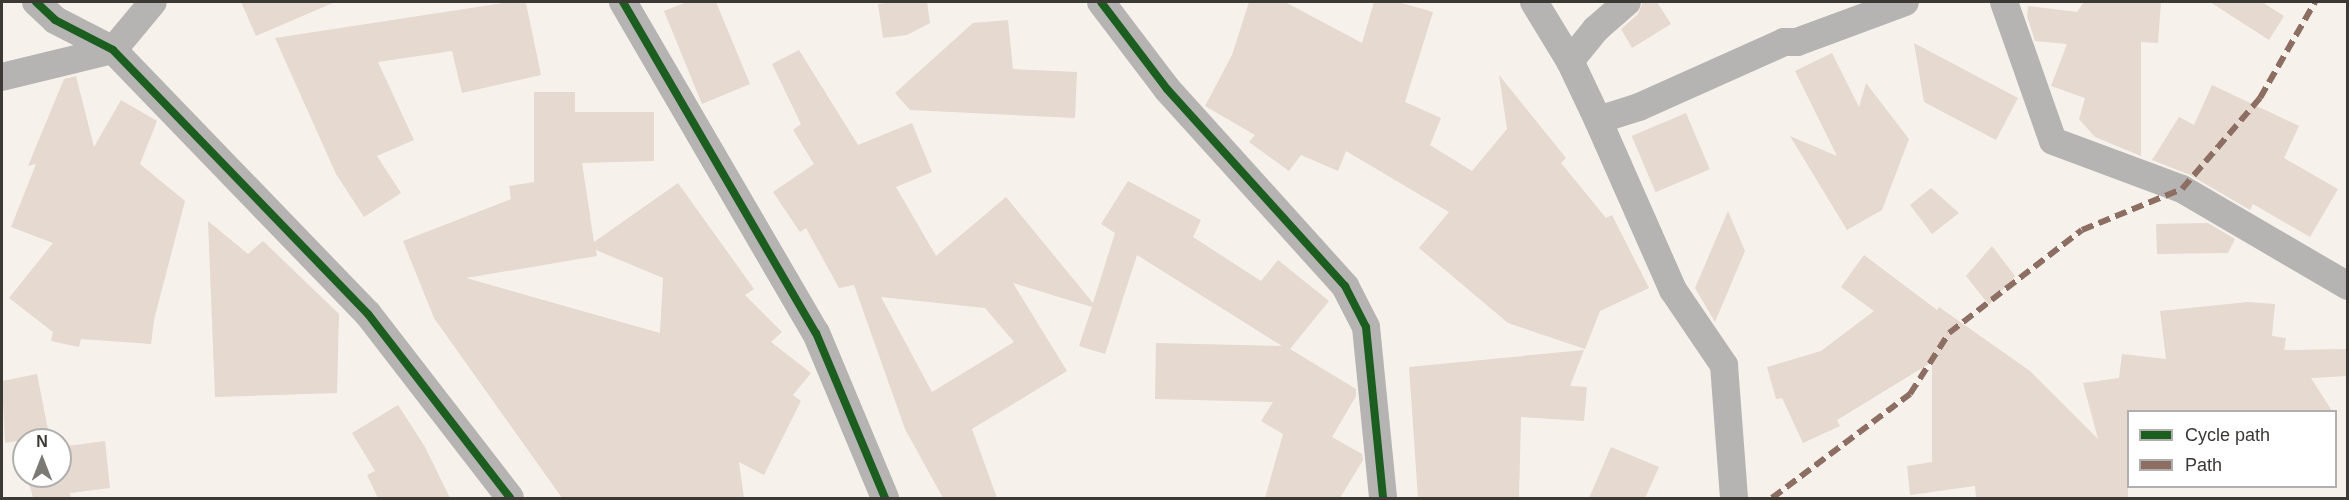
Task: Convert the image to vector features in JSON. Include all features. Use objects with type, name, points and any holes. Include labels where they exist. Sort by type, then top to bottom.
[{"type":"street","points":[[36,2],[55,20],[113,50],[368,314],[510,498]]},
{"type":"street","points":[[2,77],[113,50],[153,2]]},
{"type":"street","points":[[623,2],[816,333],[885,498]]},
{"type":"street","points":[[1101,2],[1167,89],[1345,286],[1366,327],[1383,498]]},
{"type":"street","points":[[1534,2],[1570,61],[1673,290],[1724,365],[1734,498]]},
{"type":"street","points":[[1570,61],[1596,29],[1627,2]]},
{"type":"street","points":[[1598,120],[1640,107],[1784,42],[1797,42],[1905,2]]},
{"type":"street","points":[[2004,2],[2053,141],[2182,189],[2348,286]]},
{"type":"building","points":[[241,2],[335,2],[256,36]]},
{"type":"building","points":[[510,2],[526,3],[541,75],[462,93],[452,51],[378,62],[414,140],[377,156],[401,193],[364,217],[336,174],[275,38]]},
{"type":"building","points":[[687,2],[716,2],[750,84],[702,104],[664,11]]},
{"type":"building","points":[[927,2],[930,23],[907,35],[883,38],[878,4]]},
{"type":"building","points":[[1249,2],[1285,2],[1362,43],[1374,2],[1398,2],[1433,12],[1405,102],[1441,118],[1430,145],[1472,171],[1507,129],[1499,75],[1566,158],[1561,163],[1606,218],[1612,215],[1649,288],[1600,311],[1585,349],[1508,323],[1419,248],[1449,212],[1346,151],[1338,171],[1301,155],[1289,171],[1249,142],[1255,135],[1205,106],[1232,55]]},
{"type":"building","points":[[1643,2],[1657,2],[1671,24],[1632,48],[1621,29],[1638,14]]},
{"type":"building","points":[[2084,2],[2161,2],[2158,43],[2141,42],[2141,156],[2095,137],[2079,119],[2085,98],[2051,86],[2067,44],[2035,41],[2027,16],[2028,6],[2077,12]]},
{"type":"building","points":[[2210,2],[2262,2],[2284,16],[2269,40]]},
{"type":"building","points":[[1008,20],[1013,69],[1077,72],[1075,118],[910,110],[895,93],[973,23]]},
{"type":"building","points":[[1914,43],[2018,98],[1996,140],[1924,102]]},
{"type":"building","points":[[799,50],[858,145],[912,123],[932,172],[896,187],[936,256],[1006,197],[1093,303],[1115,233],[1101,224],[1128,181],[1201,220],[1193,237],[1261,281],[1278,260],[1329,301],[1290,349],[1356,389],[1356,396],[1332,437],[1362,454],[1363,460],[1340,498],[1265,498],[1283,434],[1261,421],[1273,402],[1155,399],[1156,343],[1282,346],[1137,255],[1105,354],[1079,346],[1092,307],[1013,283],[1067,371],[972,429],[997,498],[943,498],[905,429],[854,285],[839,288],[806,228],[800,232],[773,192],[814,164],[793,130],[801,124],[772,64]],"holes":[[[881,297],[985,308],[1014,342],[932,392]]]},
{"type":"building","points":[[1832,53],[1859,107],[1866,83],[1909,139],[1882,210],[1847,230],[1790,136],[1837,156],[1795,71]]},
{"type":"building","points":[[76,76],[94,147],[121,100],[157,121],[140,164],[185,201],[154,320],[151,344],[81,339],[79,347],[51,341],[53,332],[9,298],[53,243],[11,227],[36,164],[28,166],[64,79]]},
{"type":"building","points":[[2212,85],[2299,126],[2284,158],[2338,189],[2310,237],[2253,204],[2250,210],[2190,175],[2152,160],[2179,117],[2194,125]]},
{"type":"building","points":[[534,92],[575,92],[575,112],[654,112],[654,161],[582,163],[594,242],[678,183],[754,289],[745,295],[782,332],[771,342],[811,373],[793,395],[801,401],[764,475],[739,462],[744,498],[562,498],[434,318],[403,241],[511,199],[509,186],[534,182]],"holes":[[[596,250],[663,278],[660,333],[466,278],[597,256]]]},
{"type":"building","points":[[1686,113],[1710,169],[1656,192],[1632,136]]},
{"type":"building","points":[[1931,188],[1959,213],[1932,234],[1910,205]]},
{"type":"building","points":[[1728,211],[1745,251],[1715,322],[1695,288]]},
{"type":"building","points":[[208,221],[248,254],[263,241],[339,314],[337,393],[215,397]]},
{"type":"building","points":[[2208,223],[2235,239],[2228,253],[2157,254],[2156,224]]},
{"type":"building","points":[[1992,246],[2015,276],[1989,305],[1966,276]]},
{"type":"building","points":[[1864,255],[1937,310],[1939,307],[2030,371],[2098,439],[2083,383],[2119,378],[2122,354],[2166,359],[2160,311],[2248,302],[2275,304],[2272,336],[2286,338],[2284,350],[2348,349],[2348,376],[2311,378],[2331,410],[2127,410],[2128,498],[1976,498],[1975,486],[1910,495],[1907,466],[1932,462],[1932,362],[1837,420],[1840,426],[1803,443],[1782,398],[1776,399],[1767,367],[1821,351],[1874,311],[1841,287]]},
{"type":"building","points":[[1584,350],[1570,386],[1587,387],[1584,421],[1521,417],[1519,498],[1418,498],[1409,367]]},
{"type":"building","points":[[37,374],[48,428],[12,428],[12,442],[5,443],[2,381]]},
{"type":"building","points":[[398,405],[425,447],[450,498],[378,498],[367,475],[375,471],[352,433]]},
{"type":"building","points":[[105,441],[110,488],[70,493],[71,498],[33,498],[30,488],[72,488],[72,445]]},
{"type":"building","points":[[1611,447],[1659,467],[1645,498],[1589,498]]},
{"type":"marked path","points":[[1772,498],[1910,394],[1949,333],[2082,230],[2182,189],[2260,98],[2315,2]]},
{"type":"cycle path","points":[[36,2],[55,20],[113,50],[368,314],[510,498]]},
{"type":"cycle path","points":[[623,2],[816,333],[885,498]]},
{"type":"cycle path","points":[[1101,2],[1167,89],[1345,286],[1366,327],[1383,498]]}]
